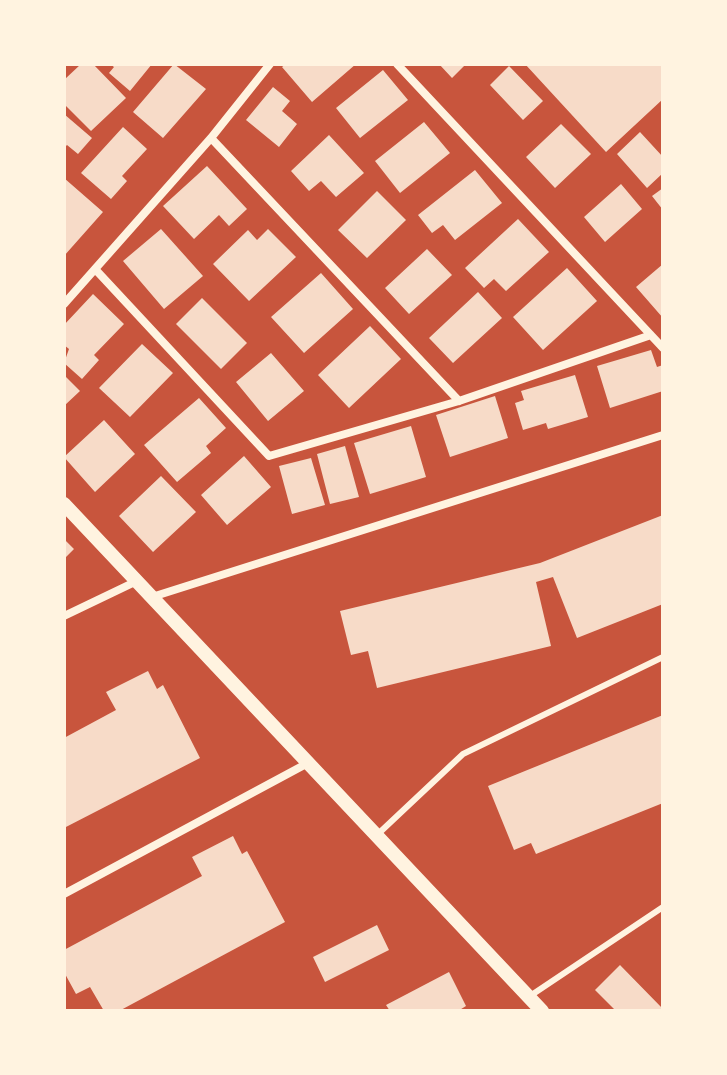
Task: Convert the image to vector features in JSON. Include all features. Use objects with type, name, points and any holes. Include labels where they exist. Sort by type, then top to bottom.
[{"type":"street","points":[[64,304],[211,138],[270,64]]},
{"type":"street","points":[[397,64],[663,348]]},
{"type":"street","points":[[211,138],[459,401]]},
{"type":"street","points":[[95,269],[269,456],[459,401],[651,335]]},
{"type":"street","points":[[152,597],[663,435]]},
{"type":"street","points":[[64,504],[542,1011]]},
{"type":"street","points":[[64,616],[137,581]]},
{"type":"street","points":[[64,894],[309,762]]},
{"type":"lane","points":[[378,834],[463,754],[663,657]]},
{"type":"lane","points":[[529,997],[663,907]]},
{"type":"building","points":[[81,64],[93,64],[126,98],[91,131],[64,104],[64,80]]},
{"type":"building","points":[[110,64],[152,64],[130,91],[109,73],[114,67]]},
{"type":"building","points":[[174,64],[206,89],[163,138],[133,112]]},
{"type":"building","points":[[286,64],[356,64],[312,102],[282,67]]},
{"type":"building","points":[[439,64],[466,64],[452,78]]},
{"type":"building","points":[[525,64],[663,64],[663,99],[606,152]]},
{"type":"building","points":[[509,66],[543,101],[523,120],[490,85]]},
{"type":"building","points":[[383,70],[408,100],[360,138],[336,108]]},
{"type":"building","points":[[273,87],[290,101],[282,111],[297,124],[279,147],[246,120]]},
{"type":"building","points":[[64,114],[92,138],[78,154],[67,145],[64,148]]},
{"type":"building","points":[[424,122],[450,153],[400,193],[375,161]]},
{"type":"building","points":[[561,124],[591,154],[555,188],[526,157]]},
{"type":"building","points":[[123,127],[147,149],[122,176],[127,181],[111,199],[81,173]]},
{"type":"building","points":[[640,132],[663,157],[663,173],[647,188],[617,154]]},
{"type":"building","points":[[329,135],[364,173],[336,197],[321,181],[309,191],[291,171]]},
{"type":"building","points":[[207,166],[247,209],[229,226],[219,215],[194,239],[163,206]]},
{"type":"building","points":[[475,170],[502,203],[455,240],[443,225],[432,233],[418,215]]},
{"type":"building","points":[[64,178],[103,212],[64,256]]},
{"type":"building","points":[[621,184],[642,209],[605,242],[584,217]]},
{"type":"building","points":[[663,188],[663,210],[652,196]]},
{"type":"building","points":[[377,191],[406,220],[367,258],[338,230]]},
{"type":"building","points":[[518,219],[549,252],[506,291],[494,279],[484,288],[465,268]]},
{"type":"building","points":[[161,229],[203,276],[164,309],[123,261]]},
{"type":"building","points":[[268,229],[296,257],[249,301],[213,264],[248,230],[257,240]]},
{"type":"building","points":[[427,249],[452,275],[409,314],[385,288]]},
{"type":"building","points":[[663,264],[663,318],[636,287]]},
{"type":"building","points":[[567,268],[597,301],[543,350],[513,317]]},
{"type":"building","points":[[321,273],[353,309],[304,353],[271,317]]},
{"type":"building","points":[[478,292],[502,318],[453,363],[429,338]]},
{"type":"building","points":[[93,294],[124,324],[94,355],[99,360],[82,379],[64,363],[69,349],[64,345],[64,325]]},
{"type":"building","points":[[202,298],[247,343],[221,369],[176,324]]},
{"type":"building","points":[[370,326],[401,359],[349,408],[318,375]]},
{"type":"building","points":[[142,344],[173,373],[130,417],[99,388]]},
{"type":"building","points":[[651,350],[657,367],[663,365],[663,391],[610,408],[597,366]]},
{"type":"building","points":[[271,353],[304,391],[268,421],[236,382]]},
{"type":"building","points":[[64,375],[80,391],[64,406]]},
{"type":"building","points":[[575,375],[588,417],[548,429],[546,423],[523,430],[515,403],[524,400],[521,391]]},
{"type":"building","points":[[495,396],[508,438],[450,457],[436,415]]},
{"type":"building","points":[[199,398],[226,428],[206,446],[211,453],[177,482],[144,445]]},
{"type":"building","points":[[104,420],[135,454],[95,492],[64,457]]},
{"type":"building","points":[[411,426],[426,477],[370,494],[354,443]]},
{"type":"building","points":[[345,446],[359,497],[330,504],[317,454]]},
{"type":"building","points":[[244,456],[271,487],[227,525],[201,495]]},
{"type":"building","points":[[311,458],[325,505],[292,514],[279,466]]},
{"type":"building","points":[[161,476],[196,512],[153,552],[119,516]]},
{"type":"building","points":[[663,515],[663,604],[577,638],[553,577],[536,582],[551,646],[377,688],[368,651],[351,655],[340,611],[540,563]]},
{"type":"building","points":[[64,539],[74,549],[64,559]]},
{"type":"building","points":[[148,671],[157,689],[163,685],[200,758],[64,828],[64,738],[116,710],[106,692]]},
{"type":"building","points":[[663,715],[663,803],[536,854],[531,843],[514,850],[488,786]]},
{"type":"building","points":[[233,836],[242,854],[247,851],[285,922],[119,1011],[104,1011],[90,987],[76,994],[64,972],[64,950],[202,876],[192,857]]},
{"type":"building","points":[[377,925],[389,950],[325,982],[313,957]]},
{"type":"building","points":[[620,965],[663,1011],[616,1011],[595,990]]},
{"type":"building","points":[[449,972],[466,1006],[458,1011],[390,1011],[386,1005]]}]
